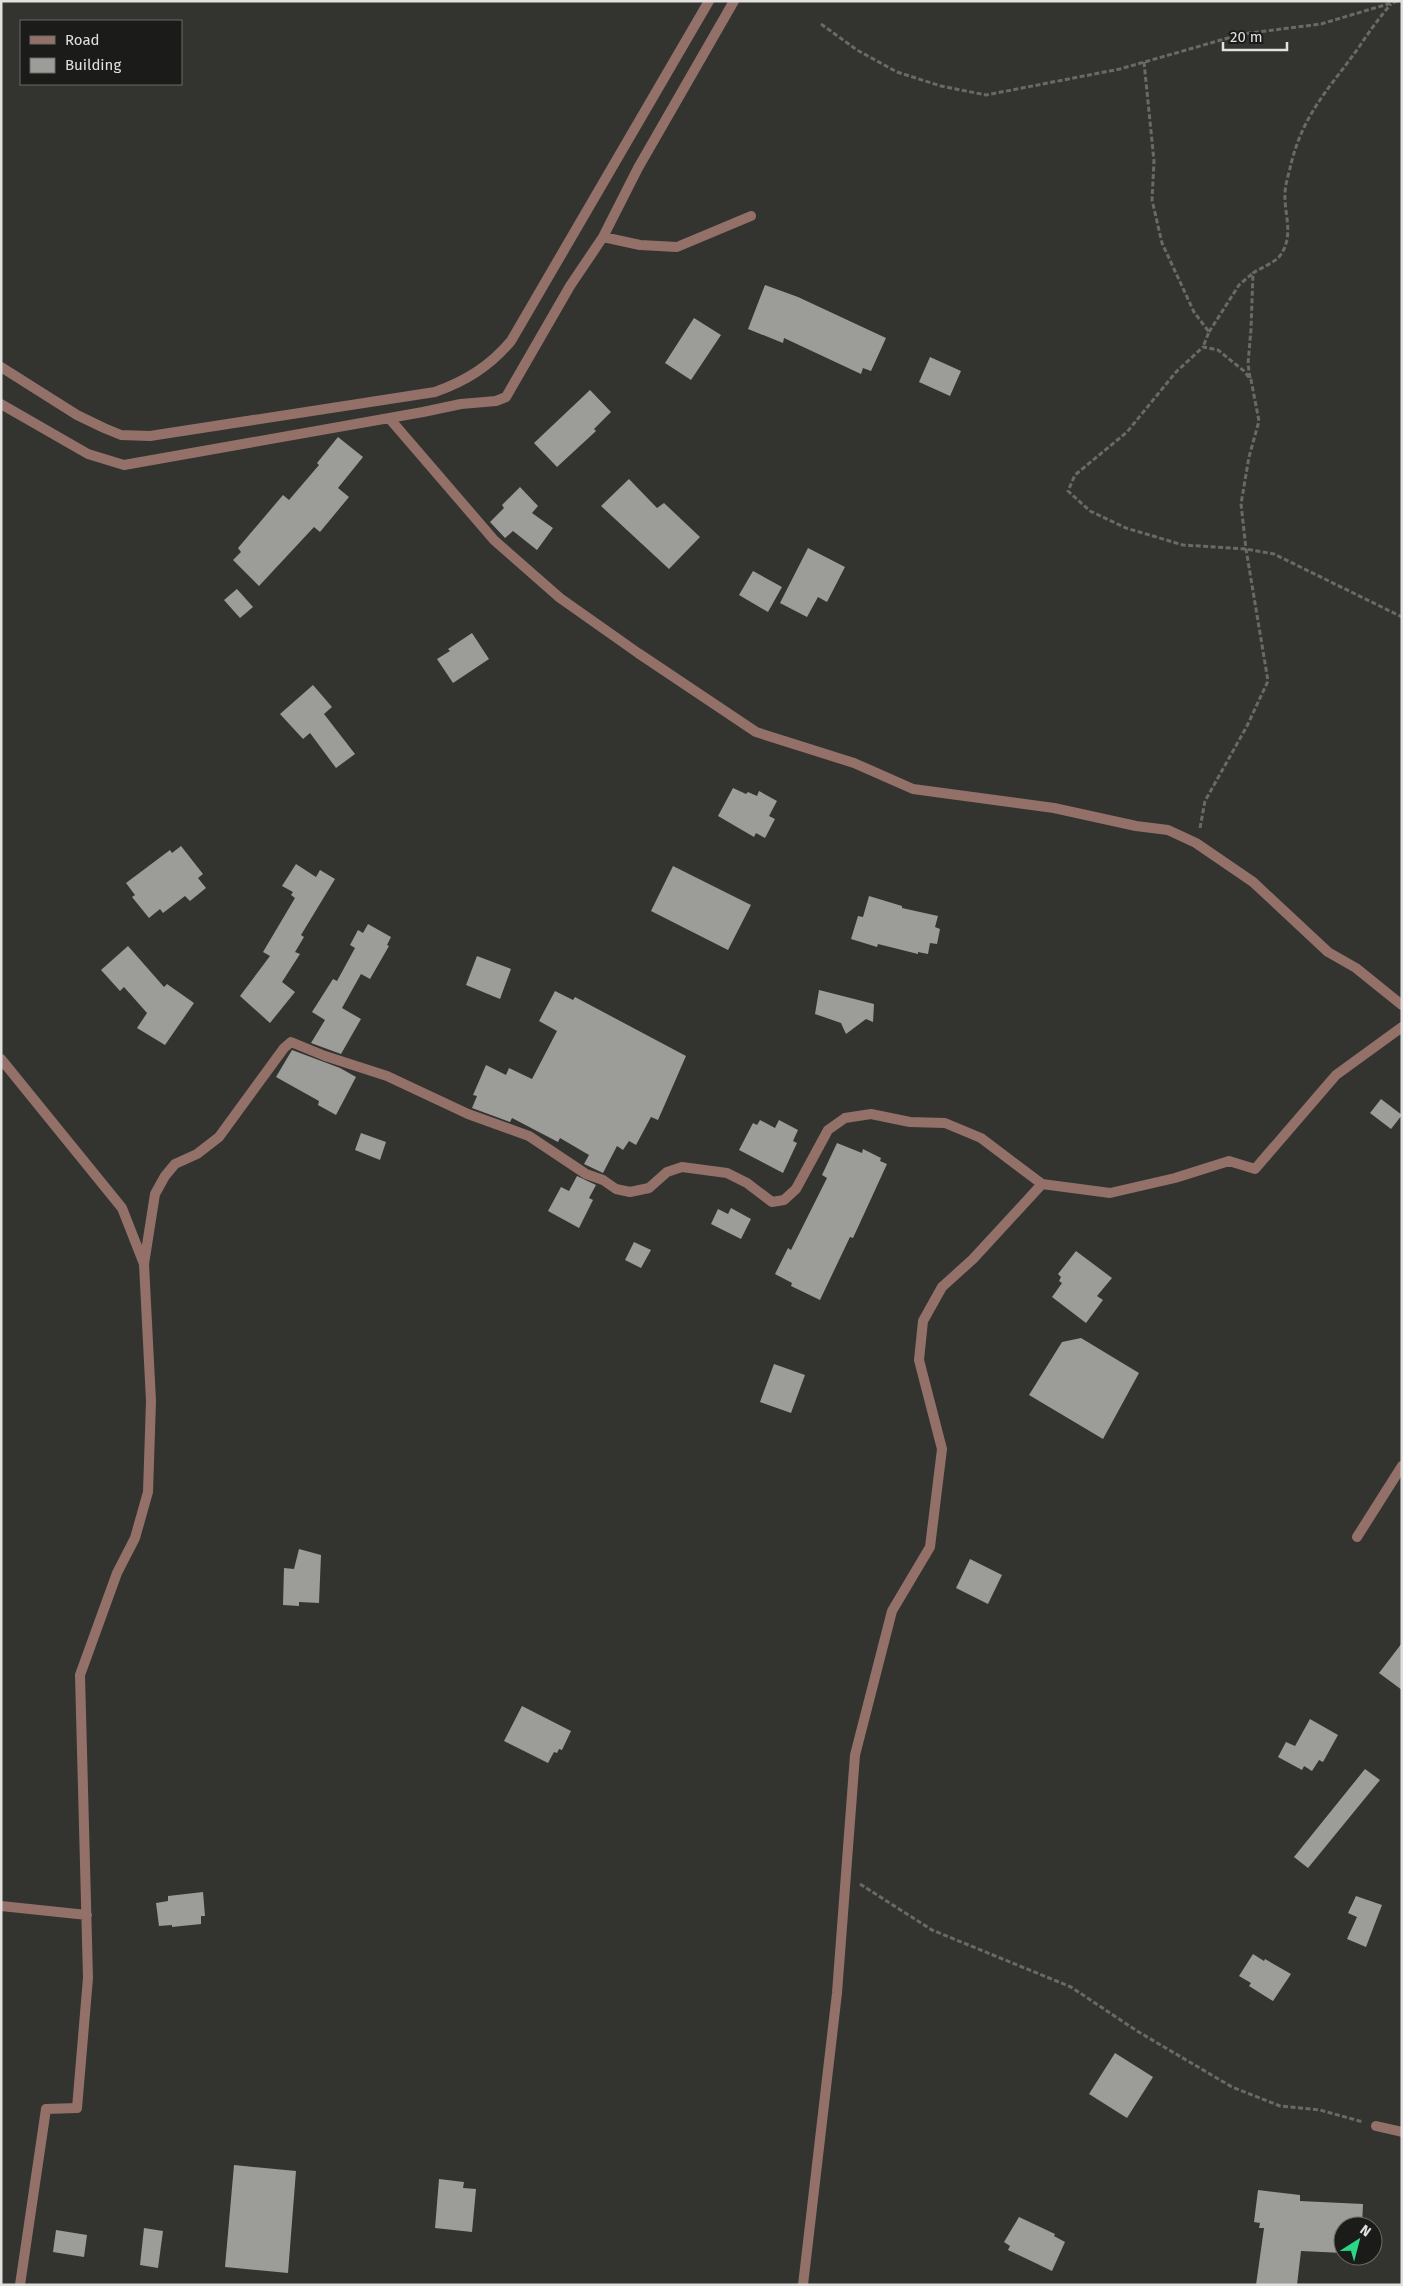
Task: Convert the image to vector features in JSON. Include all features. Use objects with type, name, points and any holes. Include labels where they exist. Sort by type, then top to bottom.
[{"type":"street","points":[[1,367],[77,415],[121,436],[150,436],[435,392],[455,385],[478,372],[497,358],[512,341],[709,1]]},
{"type":"street","points":[[1,404],[88,454],[124,464],[461,404],[496,401],[506,397],[570,286],[604,236],[638,168],[734,1]]},
{"type":"street","points":[[604,236],[640,246],[677,248],[751,216]]},
{"type":"street","points":[[389,418],[494,540],[560,598],[756,732],[854,763],[913,789],[1054,808],[1136,826],[1168,830],[1196,843],[1253,882],[1328,952],[1356,968],[1402,1005]]},
{"type":"street","points":[[20,2285],[46,2109],[77,2108],[88,1978],[80,1675],[117,1573],[135,1538],[148,1492],[151,1401],[144,1264],[155,1194],[165,1176],[175,1164],[197,1154],[219,1137],[257,1088],[284,1048],[291,1042],[325,1056],[388,1076],[468,1114],[530,1136],[586,1174],[603,1180],[616,1189],[630,1192],[649,1188],[667,1172],[682,1167],[727,1173],[747,1183],[772,1202],[784,1200],[796,1189],[828,1130],[845,1118],[871,1114],[910,1122],[945,1123],[981,1138],[1042,1184],[1110,1193],[1175,1178],[1229,1161],[1255,1169],[1336,1075],[1402,1027]]},
{"type":"street","points":[[1,1059],[122,1208],[144,1264]]},
{"type":"street","points":[[803,2285],[836,1993],[855,1755],[892,1611],[930,1547],[942,1449],[919,1360],[923,1321],[942,1287],[973,1259],[1042,1184]]},
{"type":"street","points":[[1357,1537],[1402,1466]]},
{"type":"street","points":[[1,1906],[86,1915]]},
{"type":"street","points":[[1376,2126],[1402,2132]]},
{"type":"path","points":[[820,24],[857,50],[897,72],[941,86],[986,95],[1120,69],[1242,34],[1321,24],[1398,1]]},
{"type":"path","points":[[1391,4],[1371,27],[1359,48],[1314,107],[1291,163],[1285,194],[1289,228],[1278,257],[1253,273],[1239,285],[1209,332],[1203,347],[1176,372],[1127,432],[1075,475],[1068,491],[1090,511],[1126,528],[1183,545],[1246,549],[1274,554],[1402,617]]},
{"type":"path","points":[[1144,62],[1154,161],[1152,200],[1162,243],[1194,312],[1209,332]]},
{"type":"path","points":[[1196,843],[1205,801],[1247,726],[1268,681],[1246,549],[1241,504],[1258,421],[1248,364],[1252,329],[1253,273]]},
{"type":"path","points":[[1203,347],[1218,350],[1244,371],[1251,380]]},
{"type":"path","points":[[846,1873],[871,1893],[932,1930],[1071,1986],[1137,2031],[1232,2087],[1280,2106],[1320,2110],[1376,2126]]},
{"type":"building","points":[[765,285],[798,297],[886,338],[871,371],[863,368],[861,374],[784,338],[783,343],[748,329]]},
{"type":"building","points":[[694,318],[721,335],[691,380],[665,363]]},
{"type":"building","points":[[930,357],[961,371],[950,396],[919,382]]},
{"type":"building","points":[[590,390],[611,412],[594,429],[596,431],[557,467],[534,443]]},
{"type":"building","points":[[338,437],[363,457],[338,488],[349,497],[320,532],[314,527],[259,586],[233,560],[241,552],[238,548],[283,495],[289,500],[319,465],[317,463]]},
{"type":"building","points":[[629,479],[657,508],[664,503],[700,537],[669,569],[601,506]]},
{"type":"building","points":[[520,487],[538,506],[532,513],[553,528],[537,550],[513,531],[505,538],[490,522],[504,508],[502,505]]},
{"type":"building","points":[[808,548],[845,567],[827,602],[818,597],[807,617],[780,603]]},
{"type":"building","points":[[753,571],[782,587],[768,612],[739,595]]},
{"type":"building","points":[[237,589],[253,607],[240,618],[224,600]]},
{"type":"building","points":[[472,633],[489,659],[453,683],[437,659]]},
{"type":"building","points":[[313,685],[332,707],[324,714],[355,754],[336,768],[310,733],[303,739],[280,714]]},
{"type":"building","points":[[733,788],[746,794],[748,792],[757,796],[759,791],[777,801],[769,816],[775,819],[765,838],[756,833],[754,837],[718,816]]},
{"type":"building","points":[[181,846],[203,874],[198,878],[206,888],[190,901],[185,896],[163,913],[160,909],[149,918],[132,897],[135,895],[126,883],[170,850],[172,853]]},
{"type":"building","points":[[296,864],[316,877],[320,870],[335,879],[301,935],[304,937],[295,952],[300,954],[282,982],[295,992],[270,1023],[240,996],[270,956],[263,952],[295,898],[291,895],[293,892],[282,886]]},
{"type":"building","points":[[673,866],[751,905],[728,950],[651,911]]},
{"type":"building","points":[[869,896],[902,906],[902,908],[938,916],[935,927],[940,929],[937,944],[930,943],[928,954],[918,952],[918,954],[878,944],[877,947],[851,939],[858,916],[863,917]]},
{"type":"building","points":[[368,924],[391,937],[387,945],[389,946],[370,979],[361,974],[342,1008],[361,1019],[341,1054],[311,1043],[325,1020],[312,1012],[333,979],[337,981],[355,948],[350,945],[358,930],[363,933]]},
{"type":"building","points":[[128,946],[164,987],[167,984],[194,1003],[165,1045],[137,1028],[147,1013],[124,987],[120,991],[101,970]]},
{"type":"building","points":[[477,956],[511,969],[500,999],[466,985]]},
{"type":"building","points":[[819,990],[874,1004],[873,1022],[866,1019],[846,1034],[841,1023],[815,1014]]},
{"type":"building","points":[[555,991],[573,1000],[575,997],[686,1056],[658,1120],[651,1117],[636,1145],[629,1141],[623,1150],[617,1146],[603,1173],[584,1164],[589,1155],[560,1138],[558,1142],[512,1118],[510,1122],[472,1108],[477,1096],[473,1095],[486,1065],[506,1075],[509,1068],[532,1079],[557,1031],[539,1021]]},
{"type":"building","points":[[292,1050],[340,1068],[356,1077],[336,1115],[318,1105],[319,1101],[276,1077]]},
{"type":"building","points":[[1381,1099],[1402,1115],[1391,1129],[1370,1113]]},
{"type":"building","points":[[760,1120],[775,1128],[779,1120],[798,1130],[793,1141],[797,1143],[783,1173],[739,1150],[753,1123],[757,1125]]},
{"type":"building","points":[[361,1133],[386,1142],[380,1160],[355,1150]]},
{"type":"building","points":[[837,1143],[862,1153],[863,1149],[881,1158],[880,1161],[887,1164],[853,1238],[850,1237],[820,1300],[791,1286],[792,1283],[775,1274],[788,1248],[791,1250],[827,1178],[822,1175]]},
{"type":"building","points":[[577,1176],[596,1185],[589,1198],[593,1200],[579,1228],[548,1211],[561,1187],[569,1191]]},
{"type":"building","points":[[731,1208],[751,1219],[741,1239],[711,1224],[718,1209],[728,1214]]},
{"type":"building","points":[[634,1242],[651,1250],[641,1268],[625,1260]]},
{"type":"building","points":[[1076,1251],[1112,1278],[1097,1296],[1103,1300],[1086,1323],[1052,1297],[1062,1283],[1059,1281],[1061,1277],[1058,1274]]},
{"type":"building","points":[[1081,1338],[1139,1373],[1103,1439],[1029,1395],[1062,1342]]},
{"type":"building","points":[[774,1364],[805,1375],[791,1413],[760,1402]]},
{"type":"building","points":[[299,1549],[321,1555],[319,1603],[299,1602],[299,1606],[283,1605],[284,1568],[294,1569]]},
{"type":"building","points":[[970,1559],[1002,1575],[988,1604],[956,1588]]},
{"type":"building","points":[[1402,1643],[1402,1690],[1379,1673]]},
{"type":"building","points":[[522,1706],[571,1731],[562,1750],[559,1749],[557,1753],[554,1752],[548,1763],[504,1741]]},
{"type":"building","points":[[1310,1719],[1338,1735],[1323,1762],[1319,1760],[1312,1771],[1304,1766],[1302,1770],[1278,1757],[1286,1742],[1295,1746]]},
{"type":"building","points":[[1365,1769],[1380,1780],[1308,1868],[1294,1857]]},
{"type":"building","points":[[203,1892],[205,1916],[201,1916],[201,1924],[172,1927],[172,1925],[159,1926],[156,1903],[168,1901],[168,1896]]},
{"type":"building","points":[[1356,1896],[1382,1905],[1366,1947],[1347,1939],[1357,1917],[1348,1913]]},
{"type":"building","points":[[1253,1954],[1291,1974],[1273,2001],[1249,1986],[1251,1983],[1239,1976]]},
{"type":"building","points":[[1115,2053],[1153,2077],[1127,2118],[1089,2094]]},
{"type":"building","points":[[234,2165],[296,2171],[288,2273],[225,2267]]},
{"type":"building","points":[[439,2179],[464,2182],[463,2188],[476,2189],[472,2232],[435,2228]]},
{"type":"building","points":[[1258,2190],[1300,2195],[1300,2201],[1363,2204],[1362,2216],[1333,2216],[1333,2253],[1301,2251],[1297,2285],[1256,2285],[1264,2228],[1259,2228],[1260,2223],[1254,2222]]},
{"type":"building","points":[[1019,2217],[1055,2234],[1054,2236],[1065,2242],[1052,2271],[1008,2250],[1010,2246],[1004,2242]]},
{"type":"building","points":[[144,2228],[163,2231],[158,2268],[140,2265]]},
{"type":"building","points":[[56,2230],[87,2235],[84,2257],[53,2252]]}]
